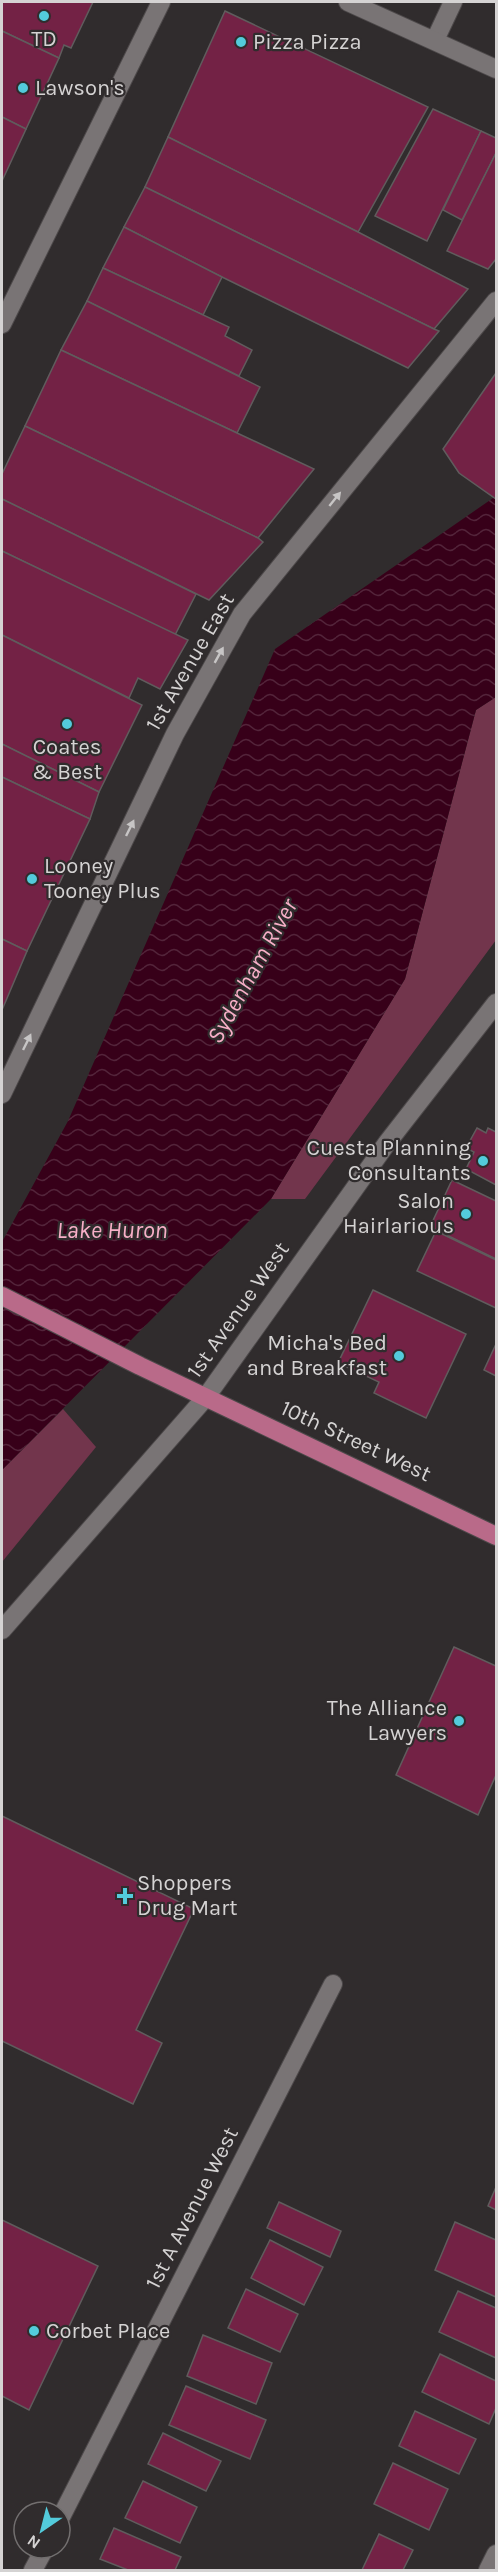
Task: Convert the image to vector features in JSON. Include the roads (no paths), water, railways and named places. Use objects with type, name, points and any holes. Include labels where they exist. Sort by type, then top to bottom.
[{"type":"main road","name":"10th Street West","points":[[2,1296],[140,1366],[496,1536]]},
{"type":"street","points":[[2,324],[161,2]]},
{"type":"street","points":[[348,2],[496,69]]},
{"type":"street","points":[[435,40],[453,2]]},
{"type":"street","name":"1st Avenue East","points":[[2,1094],[175,735],[242,614],[496,301]]},
{"type":"street","name":"1st Avenue West","points":[[2,1630],[206,1397],[387,1143],[496,1004]]},
{"type":"street","name":"1st A Avenue West","points":[[69,2500],[333,1984]]},
{"type":"street","points":[[488,2571],[496,2554]]},
{"type":"water","points":[[496,496],[496,697],[476,710],[405,979],[271,1199],[2,1470],[2,1242],[68,1121],[275,649]]},
{"type":"place","name":"TD","points":[[44,16]]},
{"type":"place","name":"Pizza Pizza","points":[[241,42]]},
{"type":"place","name":"Lawson's","points":[[23,88]]},
{"type":"place","name":"Coates & Best","points":[[67,724]]},
{"type":"place","name":"Looney Tooney Plus","points":[[32,879]]},
{"type":"place","name":"Cuesta Planning Consultants","points":[[483,1161]]},
{"type":"place","name":"Salon Hairlarious","points":[[466,1214]]},
{"type":"place","name":"Micha's Bed and Breakfast","points":[[399,1356]]},
{"type":"place","name":"The Alliance Lawyers","points":[[459,1721]]},
{"type":"place","name":"Shoppers Drug Mart","points":[[125,1896]]},
{"type":"place","name":"Corbet Place","points":[[34,2331]]},
{"type":"water label","name":"Sydenham River","points":[[252,971]]},
{"type":"water label","name":"Lake Huron","points":[[112,1230]]}]
